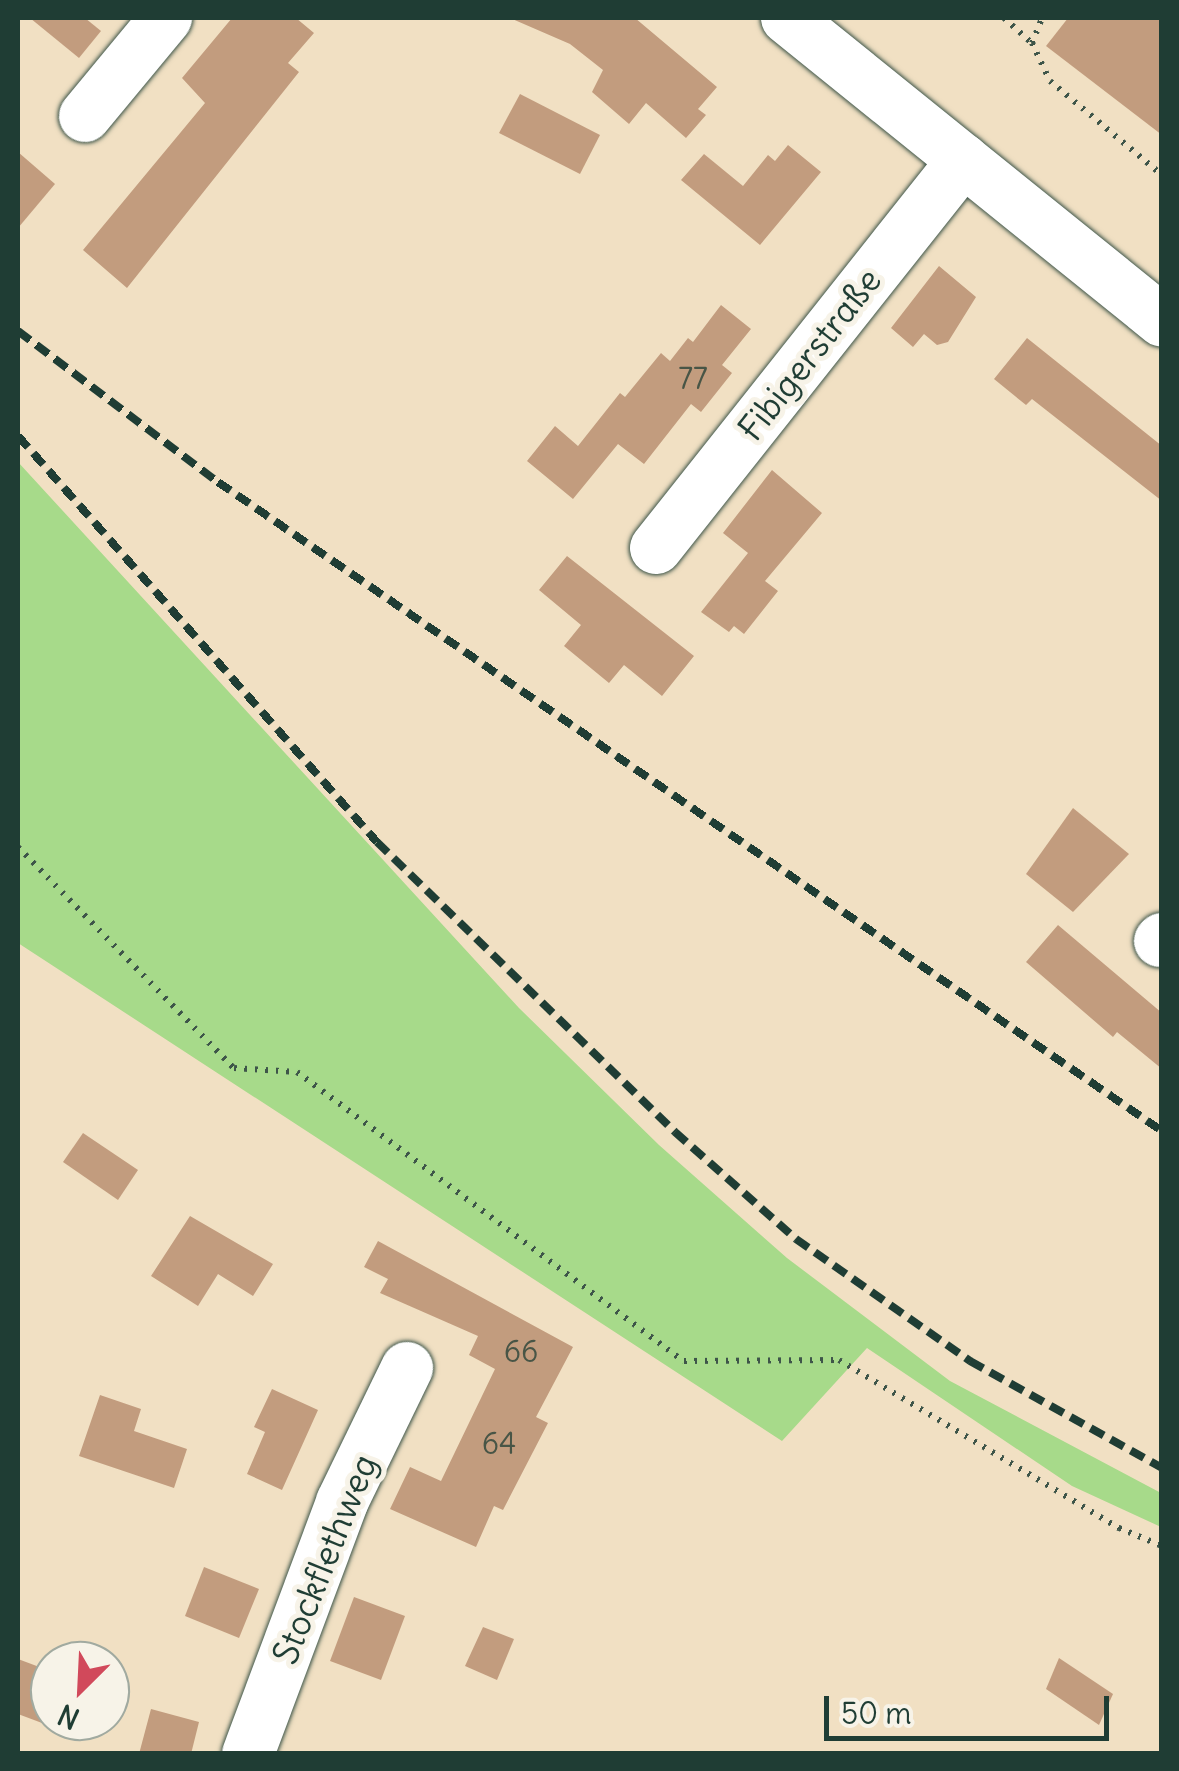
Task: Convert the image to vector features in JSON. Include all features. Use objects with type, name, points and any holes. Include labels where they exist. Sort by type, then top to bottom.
[{"type":"street","points":[[85,116],[166,18]]},
{"type":"street","points":[[787,18],[1162,321]]},
{"type":"street","name":"Fibigerstraße","points":[[656,548],[963,160]]},
{"type":"street","name":"Stockflethweg","points":[[248,1754],[342,1502],[407,1368]]},
{"type":"path","points":[[1004,18],[1032,43],[1050,81],[1162,175]]},
{"type":"path","points":[[1032,43],[1042,18]]},
{"type":"path","points":[[18,846],[234,1068],[297,1072],[684,1361],[840,1360],[1119,1528],[1162,1546]]},
{"type":"green space","points":[[18,462],[519,1008],[659,1145],[787,1258],[950,1381],[1161,1493],[1161,1527],[1072,1486],[867,1348],[782,1441],[18,943]]},
{"type":"building","points":[[30,18],[85,18],[101,31],[79,58]]},
{"type":"building","points":[[232,18],[296,18],[314,33],[288,63],[299,72],[127,288],[83,250],[205,103],[182,78]]},
{"type":"building","points":[[510,18],[635,18],[717,87],[698,109],[706,115],[686,138],[646,103],[629,124],[592,92],[603,70],[570,44]]},
{"type":"building","points":[[1068,18],[1162,18],[1162,135],[1046,46]]},
{"type":"building","points":[[520,94],[600,135],[580,174],[499,133]]},
{"type":"building","points":[[788,145],[821,172],[760,245],[681,180],[704,154],[743,186],[768,155],[775,161]]},
{"type":"building","points":[[18,152],[55,184],[18,228]]},
{"type":"building","points":[[939,266],[976,297],[948,342],[937,345],[924,334],[913,347],[891,328]]},
{"type":"building","points":[[721,305],[751,329],[722,365],[732,373],[701,412],[691,404],[644,464],[618,444],[573,499],[527,461],[555,426],[578,446],[620,393],[625,397],[661,353],[670,361],[688,338],[693,342]]},
{"type":"building","points":[[1027,338],[1162,446],[1162,501],[1032,399],[1026,405],[994,379]]},
{"type":"building","points":[[772,470],[822,513],[765,581],[778,591],[744,634],[734,626],[729,632],[701,612],[748,553],[723,533]]},
{"type":"building","points":[[567,556],[694,656],[662,696],[624,665],[609,683],[564,646],[581,625],[539,590]]},
{"type":"building","points":[[1073,808],[1129,854],[1073,912],[1026,874]]},
{"type":"building","points":[[1058,925],[1162,1013],[1162,1069],[1117,1032],[1113,1037],[1026,962]]},
{"type":"building","points":[[83,1133],[138,1170],[118,1200],[63,1162]]},
{"type":"building","points":[[190,1216],[273,1264],[253,1296],[218,1274],[198,1306],[151,1276]]},
{"type":"building","points":[[378,1241],[573,1347],[536,1417],[548,1423],[503,1510],[494,1506],[476,1547],[390,1509],[410,1467],[441,1481],[495,1369],[469,1355],[478,1336],[380,1293],[388,1279],[364,1267]]},
{"type":"building","points":[[272,1389],[318,1410],[282,1490],[247,1474],[265,1432],[254,1427]]},
{"type":"building","points":[[100,1395],[141,1409],[134,1431],[187,1449],[174,1488],[79,1456]]},
{"type":"building","points":[[204,1567],[259,1589],[239,1638],[185,1616]]},
{"type":"building","points":[[354,1597],[405,1616],[381,1680],[330,1661]]},
{"type":"building","points":[[483,1627],[514,1639],[497,1680],[465,1666]]},
{"type":"building","points":[[1059,1658],[1113,1694],[1099,1725],[1046,1689]]},
{"type":"building","points":[[18,1659],[30,1664],[30,1718],[18,1714]]},
{"type":"building","points":[[151,1709],[199,1722],[191,1754],[139,1754]]},
{"type":"railway","points":[[18,331],[218,482],[1162,1131]]},
{"type":"railway","points":[[18,436],[377,842],[675,1132],[796,1239],[970,1361],[1162,1468]]}]
